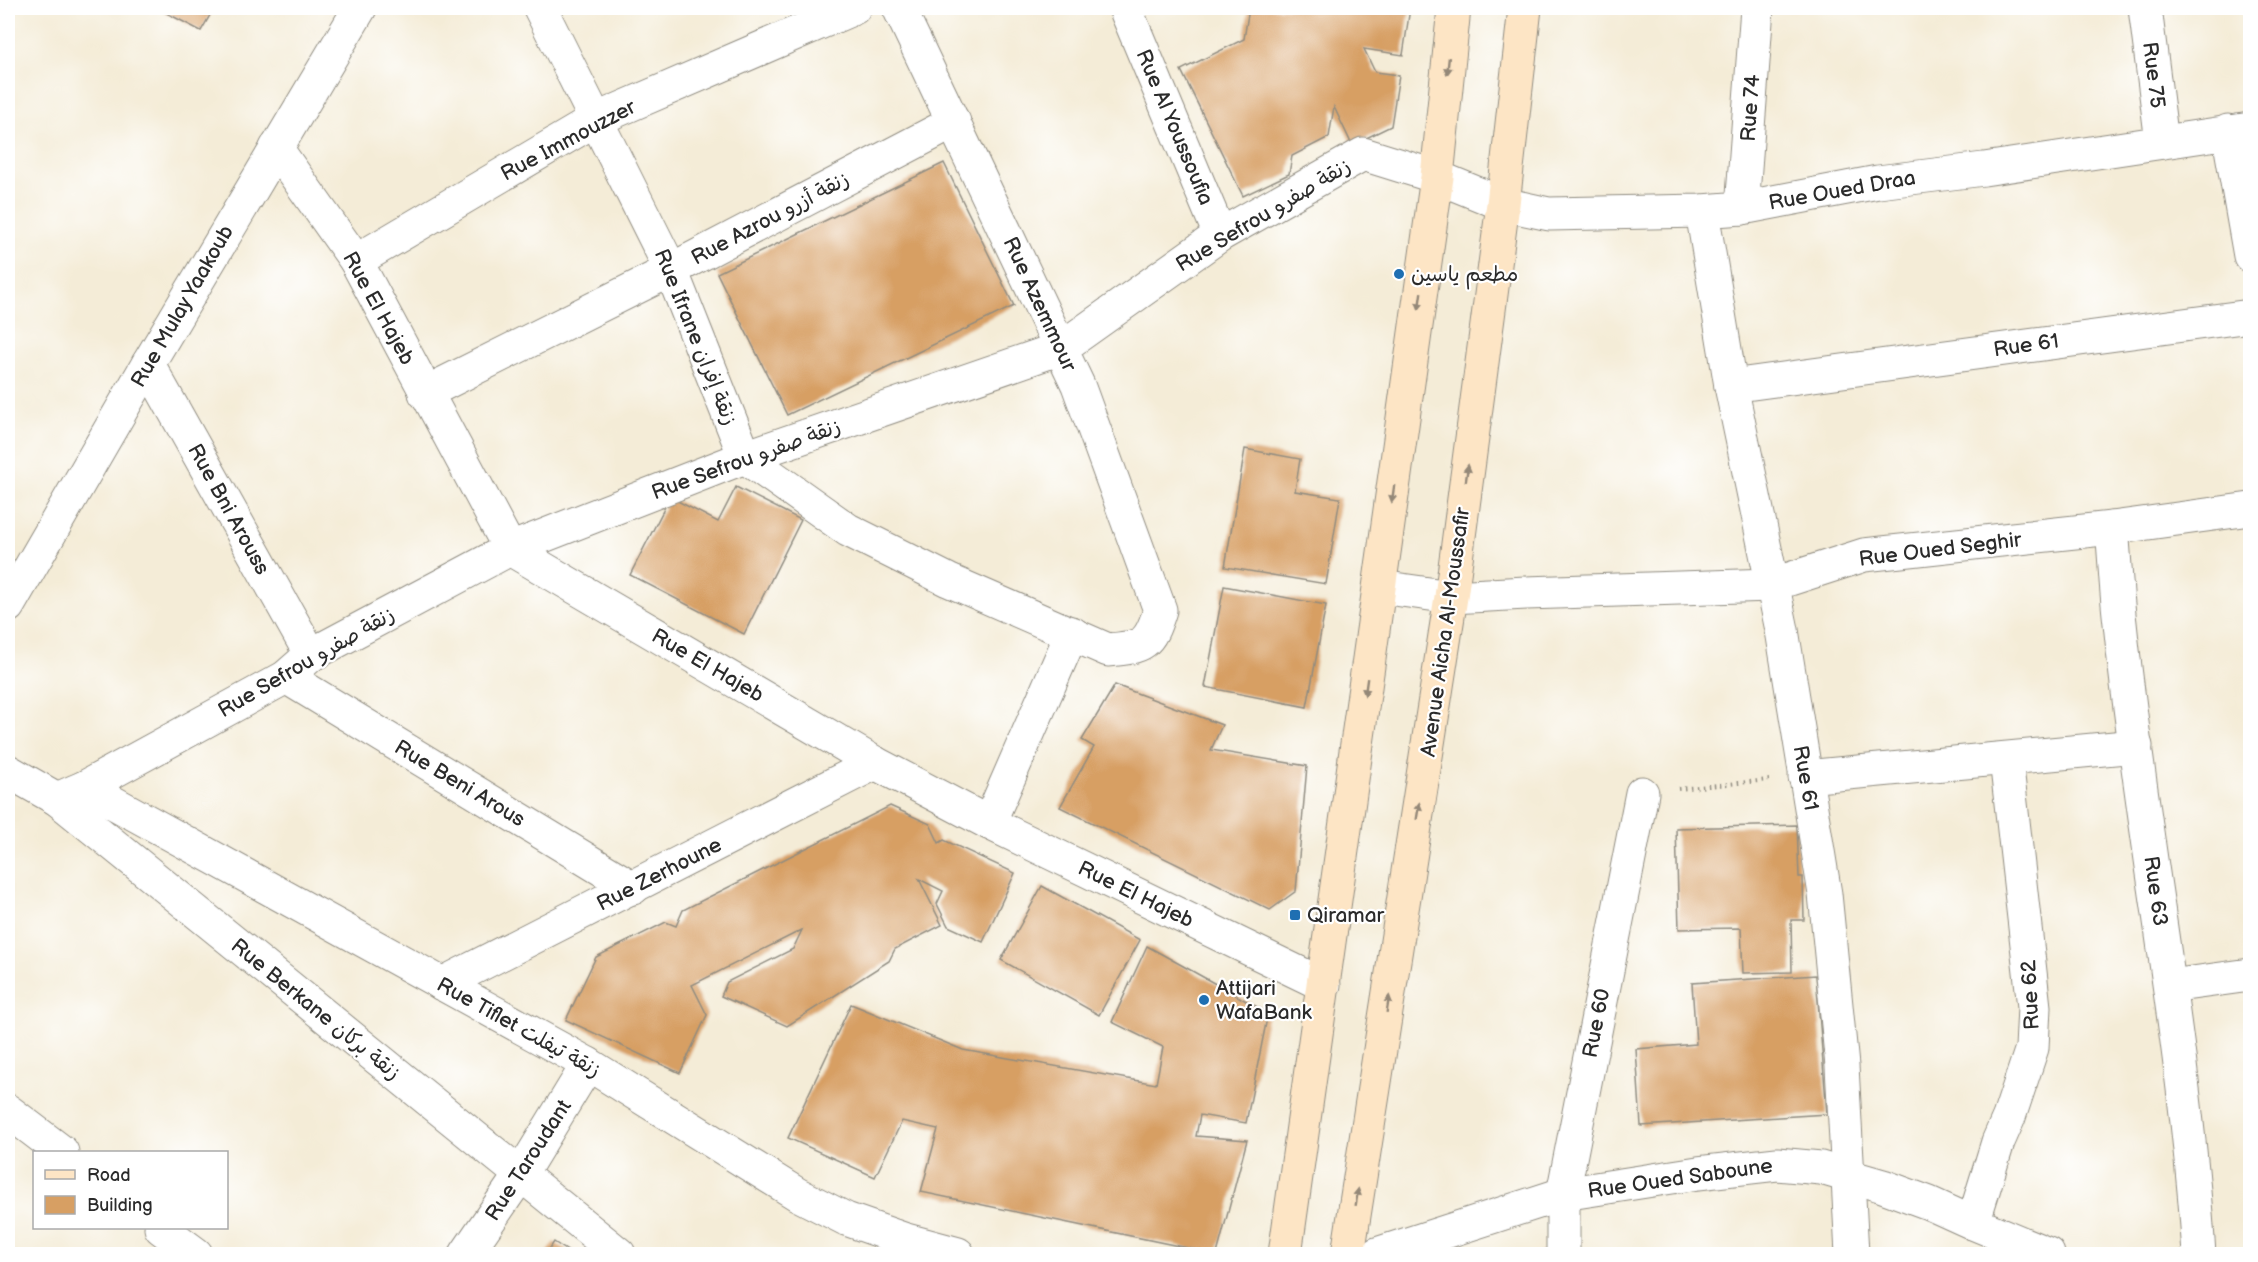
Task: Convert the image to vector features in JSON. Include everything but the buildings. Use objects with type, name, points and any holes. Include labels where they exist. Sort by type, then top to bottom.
[{"type":"main road","points":[[1285,1254],[1437,177],[1454,8]]},
{"type":"main road","name":"Avenue Aicha Al-Moussafir","points":[[1348,1254],[1451,597],[1503,204],[1526,8]]},
{"type":"street","name":"Rue Mulay Yaakoub","points":[[8,606],[148,364],[360,8]]},
{"type":"street","name":"Rue Ifrane زنقة إفران","points":[[540,8],[670,270],[745,457]]},
{"type":"street","name":"Rue Immouzzer","points":[[356,261],[595,120],[854,8]]},
{"type":"street","name":"Rue Azemmour","points":[[899,8],[1078,385],[1160,610],[1153,633],[1135,648],[1108,650],[1072,633]]},
{"type":"street","name":"Rue 74","points":[[1742,208],[1757,8]]},
{"type":"street","name":"Rue 75","points":[[2145,8],[2162,142]]},
{"type":"street","name":"Rue Al Youssoufia","points":[[1132,12],[1220,235]]},
{"type":"street","name":"Rue Azrou زنقة أزرو","points":[[425,393],[670,270],[954,123]]},
{"type":"street","name":"Rue Oued Draa","points":[[1437,177],[1503,204],[1549,214],[1702,211],[1742,208],[1878,182],[1984,169],[2239,130]]},
{"type":"street","points":[[2239,130],[2250,256]]},
{"type":"street","name":"Rue El Hajeb","points":[[276,148],[356,261],[510,549],[875,763],[990,823],[1324,985]]},
{"type":"street","name":"Rue Sefrou زنقة صفرو","points":[[71,793],[286,677],[311,655],[510,549],[745,457],[1061,348],[1220,235],[1363,154],[1437,177]]},
{"type":"street","name":"Rue 61","points":[[1702,211],[1731,386],[1782,630],[1819,854],[1833,966],[1842,1066],[1852,1254]]},
{"type":"street","name":"Rue 61","points":[[1731,386],[2250,316]]},
{"type":"street","name":"Rue Bni Arouss","points":[[148,364],[311,655]]},
{"type":"street","points":[[745,457],[848,530],[948,580],[1072,633],[990,823]]},
{"type":"street","name":"Rue Oued Seghir","points":[[1380,587],[1451,597],[1771,585],[1864,555],[2112,528],[2250,509]]},
{"type":"street","name":"Rue 63","points":[[2112,528],[2120,622],[2193,1168],[2199,1254]]},
{"type":"street","name":"Rue Beni Arous","points":[[286,677],[633,888]]},
{"type":"street","points":[[1805,777],[2136,746]]},
{"type":"street","name":"Rue 62","points":[[1973,1223],[1998,1142],[2032,1048],[2034,1031],[2034,1007],[2006,759]]},
{"type":"street","name":"Rue Zerhoune","points":[[442,984],[875,763]]},
{"type":"street","name":"Rue Berkane زنقة بركان","points":[[8,771],[71,793],[521,1174],[619,1254]]},
{"type":"street","name":"Rue Tiflet زنقة تيفلت","points":[[71,793],[442,984],[588,1064],[807,1199],[846,1219],[906,1240],[958,1254]]},
{"type":"street","name":"Rue 60","points":[[1563,1254],[1563,1194],[1642,793]]},
{"type":"street","points":[[2170,986],[2250,975]]},
{"type":"street","name":"Rue Taroudant","points":[[466,1254],[521,1174],[588,1064]]},
{"type":"street","points":[[8,1111],[61,1151]]},
{"type":"street","name":"Rue Oued Saboune","points":[[1377,1254],[1563,1194],[1706,1171],[1778,1164],[1821,1168],[1929,1203],[2040,1253]]},
{"type":"street","points":[[164,1229],[196,1254]]},
{"type":"path","points":[[1642,793],[1805,777]]},
{"type":"place","name":"مطعم ياسين","points":[[1399,274]]},
{"type":"place","name":"Qiramar","points":[[1295,915]]},
{"type":"place","name":"Attijari WafaBank","points":[[1204,1000]]}]
